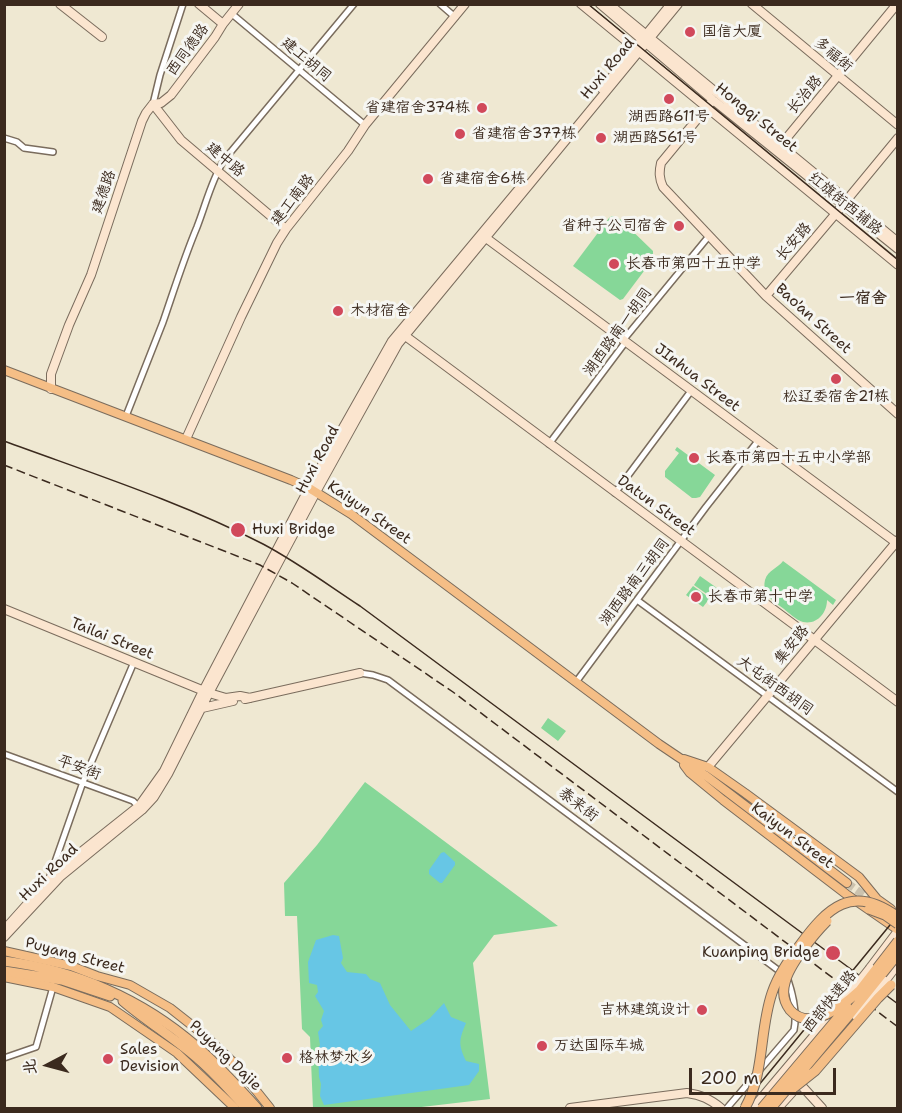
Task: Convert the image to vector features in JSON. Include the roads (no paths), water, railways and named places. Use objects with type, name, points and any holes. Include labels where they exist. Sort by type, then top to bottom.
[{"type":"highway","points":[[745,1108],[759,1071],[772,991],[782,970],[813,927],[830,911],[849,902],[869,902],[882,906],[897,915]]},
{"type":"highway","points":[[859,991],[831,1013],[809,1018],[799,1016],[792,1011],[783,995],[785,980],[792,966],[821,927],[837,913],[849,908],[866,908],[879,912],[897,924]]},
{"type":"highway","name":"西部快速路","points":[[762,1108],[859,991],[897,941]]},
{"type":"highway","name":"西部快速路","points":[[771,1108],[778,1104],[897,954]]},
{"type":"highway","name":"Puyang Dajie","points":[[4,960],[71,975],[112,991],[143,1007],[197,1047],[257,1108]]},
{"type":"highway","name":"Puyang Dajie","points":[[4,971],[62,980],[122,1000],[192,1053],[246,1108]]},
{"type":"highway","points":[[778,1104],[815,1071],[878,998],[897,981]]},
{"type":"main road","name":"Kaiyun Street","points":[[4,370],[313,490],[351,514],[847,883]]},
{"type":"main road","name":"Kaiyun Street","points":[[675,756],[708,767],[859,877],[877,899],[897,915]]},
{"type":"main road","name":"Kaiyun Street","points":[[675,756],[690,773],[723,800],[897,931]]},
{"type":"main road","points":[[846,894],[858,892],[861,885],[859,877]]},
{"type":"main road","name":"Puyang Street","points":[[4,951],[71,966],[130,985],[170,1008],[234,1063],[270,1108]]},
{"type":"main road","points":[[4,977],[53,987],[110,1007],[177,1053],[235,1108]]},
{"type":"street","points":[[60,4],[102,37]]},
{"type":"street","name":"建德路","points":[[51,389],[51,374],[55,362],[91,275],[142,121],[153,104],[183,4]]},
{"type":"street","points":[[199,4],[223,24]]},
{"type":"street","name":"西同德路","points":[[153,104],[161,103],[171,95],[240,4]]},
{"type":"street","points":[[126,416],[217,171],[354,4]]},
{"type":"street","points":[[440,4],[455,17]]},
{"type":"street","name":"建工南路","points":[[186,439],[264,267],[286,229],[331,174],[365,125],[465,4]]},
{"type":"street","name":"红旗街西辅路","points":[[581,4],[897,265]]},
{"type":"street","name":"Hongqi Street","points":[[600,4],[780,146],[897,249]]},
{"type":"street","name":"Hongqi Street","points":[[609,4],[713,100],[897,242]]},
{"type":"street","name":"Huxi Road","points":[[646,39],[671,4]]},
{"type":"street","name":"Huxi Road","points":[[4,937],[60,877],[154,797],[168,774],[206,692],[392,340],[401,334],[646,39],[678,4]]},
{"type":"street","name":"多福街","points":[[752,4],[897,125]]},
{"type":"street","name":"长治路","points":[[780,146],[897,4]]},
{"type":"street","name":"建工胡同","points":[[232,14],[365,125]]},
{"type":"street","name":"Bao'an Street","points":[[713,100],[662,163],[659,172],[663,187],[766,296],[897,414]]},
{"type":"street","name":"建中路","points":[[153,104],[181,140],[286,229]]},
{"type":"street","points":[[4,138],[17,142],[24,148],[53,152]]},
{"type":"street","name":"长安路","points":[[766,296],[897,138]]},
{"type":"street","name":"JInhua Street","points":[[483,236],[897,542]]},
{"type":"street","name":"湖西路南一胡同","points":[[549,444],[624,344],[625,338],[709,236]]},
{"type":"street","name":"Datun Street","points":[[401,334],[897,702]]},
{"type":"street","points":[[615,493],[691,391]]},
{"type":"street","name":"湖西路南三胡同","points":[[576,682],[711,500],[759,441]]},
{"type":"street","name":"集安路","points":[[708,767],[897,542]]},
{"type":"street","name":"大屯街西胡同","points":[[637,600],[897,792]]},
{"type":"street","name":"Tailai Street","points":[[4,609],[206,692],[226,698],[240,696],[250,698]]},
{"type":"street","points":[[49,880],[83,782],[134,662]]},
{"type":"street","name":"泰来街","points":[[198,709],[360,674],[388,680],[785,976],[790,988],[795,1016],[794,1030],[727,1108]]},
{"type":"street","name":"平安街","points":[[4,754],[134,801],[141,808]]},
{"type":"street","name":"Huxi Road","points":[[4,930],[56,872],[141,808]]},
{"type":"street","points":[[753,1108],[841,1004],[897,931]]},
{"type":"street","points":[[778,1104],[800,1084],[897,964]]},
{"type":"street","points":[[4,1058],[36,1047],[53,987]]},
{"type":"street","points":[[800,1084],[822,1108]]},
{"type":"street","points":[[570,1108],[687,1093],[707,1098],[721,1108]]},
{"type":"water","points":[[444,852],[455,862],[455,865],[440,883],[429,874],[429,870]]},
{"type":"water","points":[[333,935],[339,936],[343,958],[341,963],[347,972],[366,974],[370,979],[380,983],[390,1005],[411,1031],[430,1018],[444,1003],[451,1017],[466,1023],[461,1038],[462,1050],[466,1061],[479,1064],[479,1071],[469,1085],[324,1105],[320,1096],[318,1032],[323,1026],[321,1020],[324,1011],[315,996],[318,992],[317,985],[309,983],[308,962],[316,940]]},
{"type":"tunnel","points":[[847,883],[876,904]]},
{"type":"tram line","points":[[588,4],[898,260]]},
{"type":"tram line","points":[[4,441],[200,515],[263,544],[300,566],[360,606],[898,1004]]},
{"type":"tram line","points":[[740,1108],[898,914]]},
{"type":"railway","points":[[4,465],[260,565],[292,583],[453,692],[898,1027]]},
{"type":"place","name":"国信大厦","points":[[690,32]]},
{"type":"place","name":"湖西路611号","points":[[669,99]]},
{"type":"place","name":"省建宿舍374栋","points":[[482,108]]},
{"type":"place","name":"省建宿舍377栋","points":[[460,134]]},
{"type":"place","name":"湖西路561号","points":[[601,138]]},
{"type":"place","name":"省建宿舍6栋","points":[[428,179]]},
{"type":"place","name":"省种子公司宿舍","points":[[679,226]]},
{"type":"place","name":"长春市第四十五中学","points":[[614,264]]},
{"type":"place","name":"木材宿舍","points":[[338,311]]},
{"type":"place","name":"松辽委宿舍21栋","points":[[836,379]]},
{"type":"place","name":"长春市第四十五中小学部","points":[[694,458]]},
{"type":"place","name":"Huxi Bridge","points":[[238,530]]},
{"type":"place","name":"长春市第十中学","points":[[696,597]]},
{"type":"place","name":"Kuanping Bridge","points":[[833,953]]},
{"type":"place","name":"吉林建筑设计","points":[[702,1010]]},
{"type":"place","name":"万达国际车城","points":[[542,1046]]},
{"type":"place","name":"格林梦水乡","points":[[287,1058]]},
{"type":"place","name":"Sales Devision","points":[[108,1059]]},
{"type":"district","name":"一宿舍","points":[[863,299]]}]
